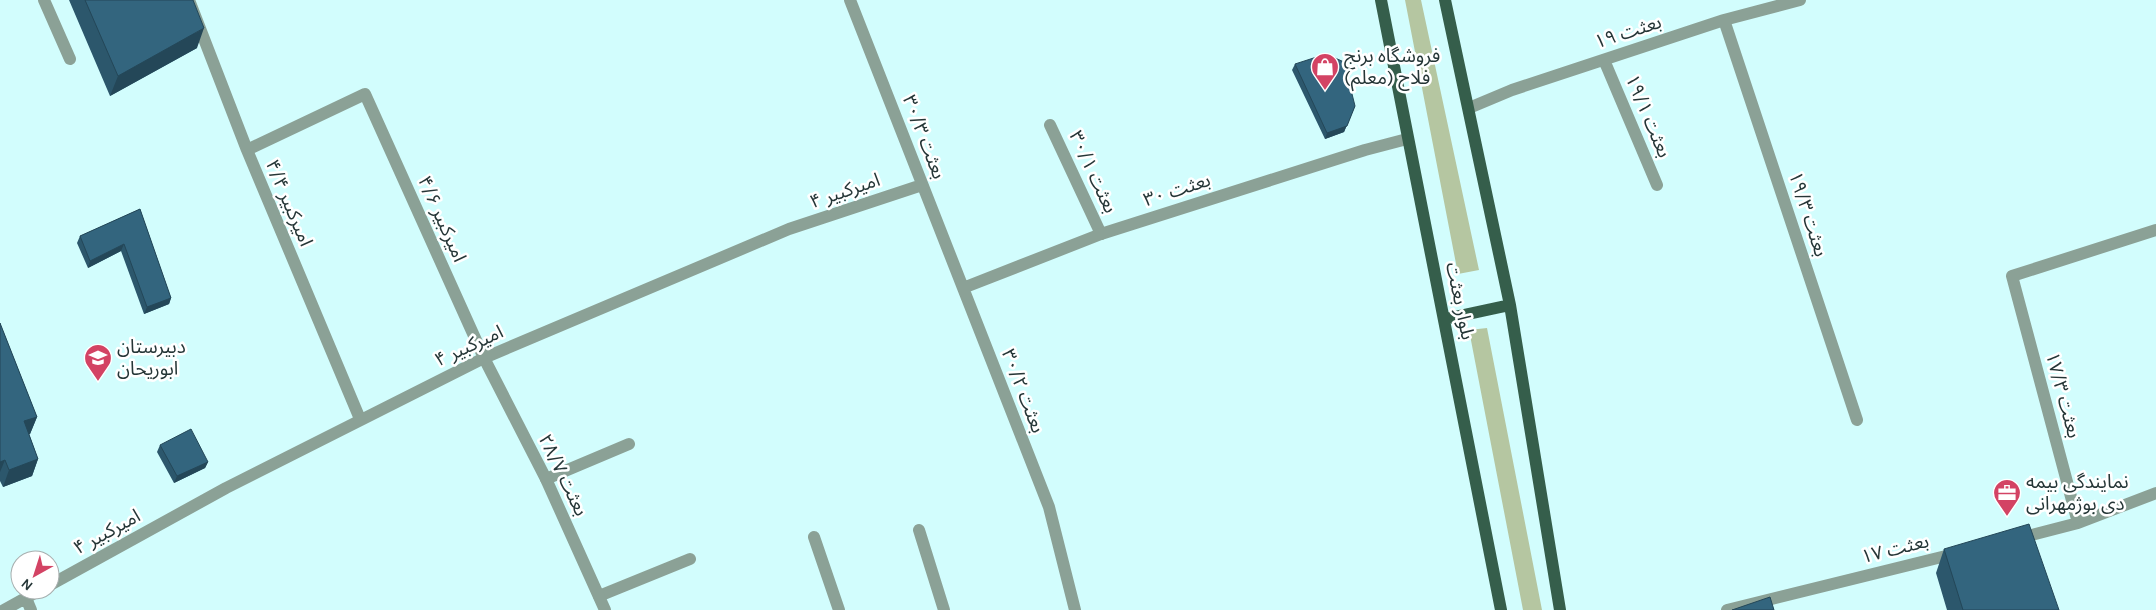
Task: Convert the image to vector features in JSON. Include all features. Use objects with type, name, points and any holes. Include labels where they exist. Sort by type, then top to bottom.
[{"type":"main road","name":"بلوار بعثت","points":[[1381,0],[1501,610]]},
{"type":"main road","points":[[1445,0],[1510,305],[1560,610]]},
{"type":"main road","points":[[1445,319],[1510,305]]},
{"type":"street","points":[[44,0],[70,59]]},
{"type":"street","name":"امیرکبیر ۴/۴","points":[[189,0],[246,150],[360,418]]},
{"type":"street","name":"بعثت ۳۰/۳","points":[[850,0],[963,288]]},
{"type":"street","name":"بعثت ۱۹","points":[[1469,108],[1512,90],[1724,20],[1800,0]]},
{"type":"street","name":"بعثت ۱۹/۳","points":[[1724,20],[1857,420]]},
{"type":"street","name":"بعثت ۱۹/۱","points":[[1604,60],[1657,186]]},
{"type":"street","name":"امیرکبیر ۴/۶","points":[[246,150],[365,94],[484,358]]},
{"type":"street","name":"بعثت ۳۰/۱","points":[[1050,125],[1101,234]]},
{"type":"street","name":"بعثت ۳۰","points":[[963,288],[1101,234],[1365,150],[1407,139]]},
{"type":"street","name":"امیرکبیر ۴","points":[[60,579],[226,488],[360,418],[484,358],[789,230],[922,185]]},
{"type":"street","name":"بعثت ۱۷/۳","points":[[2078,523],[2012,276],[2156,230]]},
{"type":"street","name":"بعثت ۳۰/۲","points":[[963,288],[1049,507],[1075,610]]},
{"type":"street","name":"بعثت ۲۸/۷","points":[[484,358],[546,479],[605,610]]},
{"type":"street","points":[[546,479],[629,444]]},
{"type":"street","points":[[2006,541],[2027,541],[2156,493]]},
{"type":"street","points":[[919,530],[944,610]]},
{"type":"street","points":[[814,537],[839,610]]},
{"type":"street","name":"بعثت ۱۷","points":[[1727,610],[1967,551]]},
{"type":"street","points":[[599,596],[690,559]]},
{"type":"street","points":[[4,610],[22,600]]},
{"type":"green space","points":[[1405,0],[1421,0],[1479,270],[1458,274]]},
{"type":"green space","points":[[1487,328],[1542,610],[1523,610],[1469,330]]},
{"type":"building","points":[[85,0],[193,0],[204,28],[118,76]]},
{"type":"building","name":"فروشگاه برنج فلاح (معلم)","points":[[1326,54],[1344,62],[1355,106],[1347,126],[1327,133],[1295,64]]},
{"type":"building","points":[[140,209],[171,298],[147,307],[124,244],[90,261],[80,236]]},
{"type":"building","points":[[0,323],[37,417],[24,421],[38,459],[9,470],[5,460],[0,462]]},
{"type":"building","points":[[191,429],[208,462],[177,476],[160,445]]},
{"type":"building","points":[[2029,524],[2059,610],[1963,610],[1944,549]]},
{"type":"building","points":[[1770,597],[1774,610],[1732,610]]},
{"type":"place","name":"فروشگاه برنج فلاح (معلم)","points":[[1325,91]]},
{"type":"place","name":"دبیرستان ابوریحان","points":[[98,382]]},
{"type":"place","name":"نمایندگی بیمه دی بوژمهرانی","points":[[2007,517]]}]
